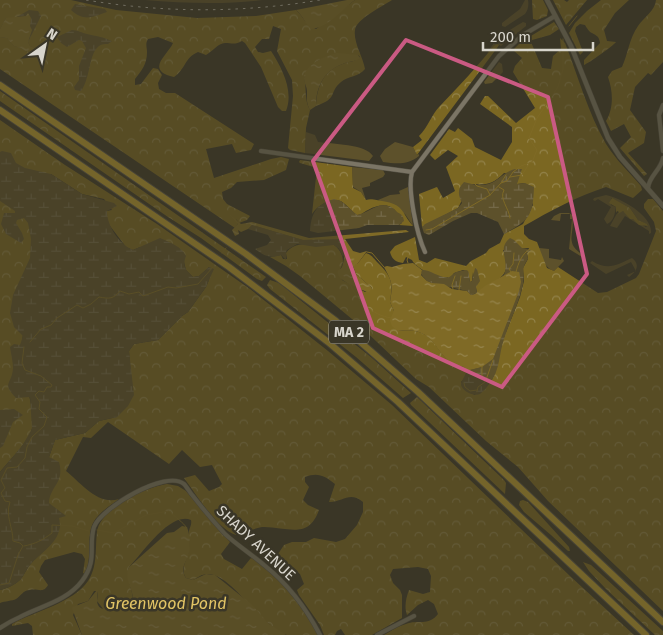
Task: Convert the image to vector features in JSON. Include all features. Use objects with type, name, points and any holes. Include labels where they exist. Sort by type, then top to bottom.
[{"type":"highway","name":"MA 2","points":[[0,85],[246,254],[330,317],[418,392],[663,622]]},
{"type":"highway","name":"MA 2","points":[[0,110],[235,271],[328,342],[398,402],[646,635]]},
{"type":"street","points":[[547,0],[571,46],[608,138],[620,157],[663,206]]},
{"type":"street","points":[[425,252],[417,226],[411,182],[412,172],[499,56],[523,35],[555,16]]},
{"type":"street","points":[[663,105],[660,119],[663,151]]},
{"type":"street","points":[[261,151],[412,172]]},
{"type":"street","points":[[648,188],[648,182],[661,166],[663,158]]},
{"type":"street","name":"SHADY AVENUE","points":[[0,628],[61,598],[81,583],[92,561],[93,529],[97,520],[105,512],[137,492],[171,480],[183,483],[222,530],[276,576],[301,602],[320,635]]},
{"type":"street","points":[[377,635],[414,616]]},
{"type":"highlighted area","points":[[406,40],[548,97],[587,274],[502,387],[373,328],[313,161]]},
{"type":"green space","points":[[0,0],[71,0],[116,10],[197,18],[256,16],[296,10],[307,23],[316,29],[355,0],[392,0],[365,17],[355,30],[357,44],[365,69],[363,72],[341,82],[331,98],[316,106],[320,85],[327,74],[338,66],[355,61],[360,57],[358,55],[333,56],[320,60],[314,64],[304,78],[310,110],[306,128],[305,153],[288,148],[293,96],[292,80],[277,51],[281,29],[273,26],[269,39],[262,39],[255,47],[258,52],[271,51],[279,65],[288,88],[289,96],[286,111],[282,111],[278,107],[261,67],[242,41],[222,43],[206,55],[198,52],[193,54],[181,71],[174,77],[165,74],[160,70],[159,66],[173,43],[158,37],[148,39],[146,44],[146,60],[142,70],[135,79],[135,85],[141,84],[153,68],[158,69],[162,75],[158,83],[159,89],[166,93],[175,93],[254,144],[251,150],[236,153],[232,144],[206,149],[214,178],[271,159],[281,157],[289,159],[286,170],[264,180],[237,182],[231,188],[222,192],[223,199],[227,204],[250,216],[247,220],[239,223],[236,219],[238,224],[235,228],[0,69]]},
{"type":"green space","points":[[145,0],[262,0],[204,3]]},
{"type":"green space","points":[[525,0],[528,0],[528,9],[525,14],[505,27],[502,26],[502,23],[520,9]]},
{"type":"green space","points":[[532,0],[543,0],[548,10],[547,16],[537,20],[533,19]]},
{"type":"green space","points":[[553,0],[564,0],[567,2],[569,0],[587,0],[566,25]]},
{"type":"green space","points":[[601,0],[629,0],[615,13],[604,30],[607,41],[616,42],[584,65],[584,60],[600,43],[599,39],[585,25],[580,24],[576,27],[575,31],[583,52],[580,55],[569,33],[575,23]]},
{"type":"green space","points":[[656,0],[663,0],[663,62],[651,75],[648,73],[635,87],[630,110],[646,132],[644,143],[628,153],[647,174],[644,176],[620,148],[631,137],[624,124],[611,131],[606,121],[609,116],[612,99],[608,77],[612,71],[622,67],[635,31],[651,11]]},
{"type":"green space","points":[[75,4],[105,9],[107,12],[92,17],[80,16],[71,10]]},
{"type":"green space","points":[[29,10],[38,11],[41,16],[28,42],[30,46],[41,53],[38,57],[32,52],[14,46],[7,38],[0,37],[0,29],[6,18],[15,18]]},
{"type":"green space","points":[[523,22],[526,23],[526,26],[501,46],[497,44],[487,54],[498,39]]},
{"type":"green space","points":[[554,22],[559,29],[550,35],[532,40],[531,42],[542,68],[551,69],[553,56],[561,49],[560,38],[565,43],[589,107],[606,144],[618,161],[641,186],[642,190],[633,198],[606,187],[564,204],[524,226],[524,234],[529,239],[537,242],[547,268],[554,271],[558,267],[598,293],[607,292],[636,278],[639,274],[656,231],[654,222],[644,208],[644,204],[648,199],[653,199],[663,211],[663,611],[548,501],[518,467],[486,441],[429,387],[416,379],[358,324],[300,276],[270,257],[281,255],[283,259],[287,259],[286,253],[301,244],[334,245],[342,256],[343,263],[340,269],[342,280],[365,292],[372,288],[356,274],[353,266],[366,253],[370,255],[389,276],[390,302],[398,331],[412,330],[423,333],[447,359],[454,364],[464,367],[466,375],[461,382],[475,395],[497,363],[503,340],[520,297],[524,281],[523,268],[528,259],[527,253],[529,248],[503,250],[506,260],[505,273],[477,293],[473,272],[472,281],[470,282],[468,271],[463,270],[454,273],[451,277],[441,277],[423,270],[406,257],[403,263],[396,261],[390,252],[395,246],[415,237],[419,260],[427,263],[435,258],[466,266],[500,243],[504,234],[523,224],[533,205],[525,183],[517,184],[520,174],[504,173],[489,183],[470,184],[458,208],[422,227],[419,194],[437,187],[443,198],[455,191],[446,167],[458,156],[448,150],[435,160],[430,155],[449,129],[455,132],[458,128],[472,139],[475,147],[501,160],[512,142],[512,127],[480,104],[485,96],[488,96],[516,123],[535,108],[513,72],[515,66],[522,58],[513,50],[521,42]]},
{"type":"green space","points":[[72,30],[112,41],[99,46],[94,52],[81,91],[75,90],[74,87],[79,80],[79,66],[86,48],[82,41],[79,40],[67,47],[57,37]]},
{"type":"green space","points":[[497,44],[499,45],[497,48],[417,155],[413,147],[422,140],[419,136],[436,110]]},
{"type":"green space","points":[[499,62],[502,64],[503,72],[492,83],[485,84],[484,82]]},
{"type":"green space","points":[[0,91],[266,277],[262,281],[257,279],[201,238],[0,101]]},
{"type":"green space","points":[[0,120],[65,165],[157,224],[250,289],[328,351],[392,405],[634,635],[384,635],[403,625],[427,622],[438,614],[434,604],[428,600],[418,605],[407,615],[406,602],[409,590],[423,594],[430,592],[431,576],[428,569],[418,567],[393,569],[390,575],[393,583],[402,595],[402,618],[372,635],[345,635],[341,629],[335,635],[324,635],[320,625],[297,590],[304,584],[300,574],[287,565],[280,573],[274,568],[274,560],[284,545],[292,542],[306,542],[314,538],[336,542],[345,539],[357,525],[363,512],[363,502],[350,497],[329,502],[335,484],[321,476],[305,477],[305,482],[309,487],[303,500],[308,505],[319,510],[309,526],[295,530],[262,527],[243,530],[236,535],[214,519],[184,478],[195,475],[209,491],[219,487],[222,484],[212,465],[200,467],[182,450],[169,464],[108,422],[91,438],[83,437],[66,471],[97,496],[111,500],[119,499],[101,513],[93,523],[90,534],[89,561],[85,574],[83,573],[85,559],[82,554],[74,552],[45,560],[39,572],[48,585],[46,588],[42,590],[28,590],[16,599],[0,603],[0,590],[11,586],[21,579],[29,566],[51,543],[60,525],[48,517],[48,460],[55,440],[85,433],[99,421],[117,417],[130,365],[129,351],[134,344],[158,340],[188,312],[206,287],[209,280],[209,267],[199,276],[193,277],[186,270],[184,262],[140,247],[133,250],[126,247],[107,222],[107,211],[112,210],[104,199],[82,194],[51,174],[0,176]]},
{"type":"green space","points":[[306,132],[315,135],[318,142],[356,147],[369,152],[373,156],[369,161],[305,153]]},
{"type":"green space","points":[[395,142],[413,147],[419,156],[411,161],[402,163],[383,162],[380,156],[385,149]]},
{"type":"green space","points":[[0,152],[11,153],[16,163],[25,168],[51,174],[82,194],[114,203],[117,206],[107,211],[109,223],[119,239],[133,250],[160,238],[175,245],[184,253],[186,256],[185,268],[193,277],[199,276],[209,267],[214,269],[206,287],[188,312],[158,340],[134,344],[129,351],[134,395],[128,406],[117,417],[99,421],[85,433],[55,440],[49,457],[59,462],[60,475],[49,503],[66,516],[59,518],[59,533],[51,545],[29,566],[21,579],[11,586],[0,590],[0,472],[22,446],[32,429],[30,397],[16,398],[8,386],[13,368],[10,347],[14,344],[20,345],[23,336],[14,327],[10,313],[13,295],[30,258],[31,239],[28,223],[24,218],[17,220],[16,223],[24,239],[21,243],[6,234],[1,224],[4,213],[15,213],[15,211],[0,201]]},
{"type":"green space","points":[[300,160],[352,167],[353,188],[361,192],[366,200],[370,199],[395,204],[413,226],[399,225],[402,223],[397,212],[385,205],[374,207],[357,215],[343,203],[336,200],[321,205],[312,214],[317,168],[300,163]]},
{"type":"green space","points":[[352,167],[383,170],[385,174],[383,177],[370,183],[370,186],[362,188],[366,200],[361,192],[353,187]]},
{"type":"green space","points":[[515,169],[522,169],[517,184],[525,183],[534,187],[531,211],[528,217],[519,225],[504,234],[498,222],[477,213],[471,213],[429,235],[424,233],[422,227],[425,224],[458,208],[462,203],[459,192],[464,182],[476,185],[492,183]]},
{"type":"green space","points":[[0,182],[37,218],[22,342],[17,352],[32,411],[32,428],[23,445],[0,472]]},
{"type":"green space","points":[[408,187],[413,226],[405,214],[378,200],[390,195],[400,194],[399,191]]},
{"type":"green space","points":[[606,195],[620,200],[642,214],[647,220],[651,233],[649,234],[649,231],[625,216],[617,228],[610,226],[616,215],[622,211],[630,219],[646,227],[648,225],[638,220],[630,208],[611,198],[611,205],[616,207],[615,214],[613,219],[607,224],[604,219],[611,207],[598,199],[593,200],[594,198]]},
{"type":"green space","points":[[612,198],[630,208],[638,220],[648,226],[639,225],[623,211],[616,215],[619,212],[617,211],[616,213],[616,207],[609,203]]},
{"type":"green space","points":[[334,199],[341,201],[357,215],[382,205],[391,207],[402,215],[404,221],[399,225],[367,225],[359,228],[318,233],[310,231],[313,215],[316,210]]},
{"type":"green space","points":[[560,213],[569,213],[572,215],[573,222],[572,242],[573,246],[583,255],[582,257],[569,249],[572,219],[570,219],[570,214],[561,214],[560,221],[551,220]]},
{"type":"green space","points":[[252,225],[303,240],[341,238],[343,239],[345,250],[343,257],[339,249],[334,245],[316,247],[297,244],[287,250],[286,260],[281,255],[268,256],[255,249],[267,245],[271,240],[268,235],[248,229]]},
{"type":"green space","points":[[510,238],[522,248],[531,250],[527,253],[528,259],[523,269],[521,291],[502,344],[498,367],[487,387],[478,395],[472,394],[462,387],[461,383],[466,371],[482,367],[506,266],[504,246]]},
{"type":"green space","points":[[539,248],[549,249],[549,258],[561,260],[562,257],[564,261],[554,271],[551,270],[540,255]]},
{"type":"green space","points":[[632,258],[637,266],[636,270],[631,262],[606,274],[590,263],[592,261],[603,266],[612,266]]},
{"type":"green space","points":[[475,268],[477,269],[480,281],[476,287],[477,293],[471,295],[467,291],[427,281],[421,274],[422,270],[425,270],[448,278],[456,272],[466,270],[468,271],[470,282],[472,281]]},
{"type":"green space","points":[[270,280],[279,283],[372,358],[411,393],[403,398],[356,357],[270,289],[267,285]]},
{"type":"green space","points":[[417,397],[504,480],[506,483],[505,494],[411,405],[410,403]]},
{"type":"green space","points":[[14,409],[23,415],[13,422],[3,446],[0,448],[0,410]]},
{"type":"green space","points":[[167,484],[178,486],[186,491],[230,542],[221,554],[224,559],[242,569],[251,558],[271,572],[290,592],[318,635],[287,635],[278,631],[237,591],[216,576],[207,574],[193,580],[186,578],[184,567],[189,552],[191,520],[183,519],[174,522],[157,535],[129,567],[128,578],[133,598],[131,609],[124,610],[118,606],[104,610],[97,601],[98,591],[94,591],[88,601],[78,604],[73,615],[82,635],[33,635],[32,626],[28,623],[12,626],[12,624],[21,619],[63,601],[81,589],[91,575],[96,557],[97,532],[100,523],[106,515],[136,494]]},
{"type":"green space","points":[[520,501],[528,502],[569,547],[570,551],[524,512],[519,505]]},
{"type":"green space","points":[[583,562],[591,565],[663,631],[663,635],[655,635],[606,589]]},
{"type":"water","points":[[355,0],[329,22],[317,28],[311,29],[296,10]]},
{"type":"water","points":[[28,13],[31,18],[30,26],[32,30],[28,42],[30,46],[41,53],[38,57],[32,52],[14,46],[7,38],[0,37],[0,29],[6,18],[26,16]]},
{"type":"water","points":[[337,53],[358,55],[360,58],[338,66],[327,74],[320,85],[316,106],[310,110],[307,103],[305,74],[316,61]]},
{"type":"water","points":[[230,215],[241,224],[252,222],[309,238],[406,230],[409,232],[345,239],[353,251],[360,253],[367,251],[353,267],[356,274],[372,288],[369,292],[351,285],[339,277],[338,271],[342,267],[344,257],[342,239],[303,240],[252,225],[241,232],[238,230],[239,234],[235,236],[232,230],[238,224]]},
{"type":"water","points":[[413,263],[422,270],[421,275],[427,281],[444,284],[452,289],[467,291],[471,295],[512,271],[519,272],[521,282],[519,291],[493,359],[482,367],[466,371],[464,367],[454,364],[447,359],[430,339],[422,333],[412,330],[398,331],[392,326],[390,320],[394,311],[390,302],[391,283],[384,267]]},
{"type":"water","name":"Greenwood Pond","points":[[182,526],[187,527],[190,542],[189,553],[183,569],[186,578],[193,580],[206,574],[215,575],[251,604],[269,624],[286,635],[82,635],[72,608],[88,601],[97,590],[97,602],[100,608],[108,609],[118,606],[124,610],[131,609],[133,598],[127,577],[129,567],[167,533],[174,532]]},
{"type":"waterway","points":[[569,26],[577,16]]},
{"type":"waterway","points":[[426,230],[432,229],[490,195],[501,183],[507,181],[513,172],[521,166],[532,162],[537,150],[529,138],[537,118],[558,87],[563,69],[563,39]]},
{"type":"waterway","points":[[510,177],[522,175],[529,164]]},
{"type":"waterway","points":[[501,183],[506,175]]},
{"type":"waterway","points":[[474,183],[487,189],[490,195]]},
{"type":"waterway","points":[[499,187],[504,190],[503,200],[510,218]]},
{"type":"waterway","points":[[222,253],[226,248]]},
{"type":"waterway","points":[[516,272],[519,262],[530,249]]},
{"type":"waterway","points":[[367,252],[372,253],[384,267]]},
{"type":"waterway","points":[[511,272],[509,269],[513,264],[514,253]]},
{"type":"waterway","points":[[408,254],[408,263]]},
{"type":"waterway","points":[[30,342],[41,329],[51,325],[57,318],[77,305],[83,308],[99,297],[111,298],[120,291],[129,294],[139,292],[143,296],[168,287],[176,288],[198,284],[213,267]]},
{"type":"waterway","points":[[453,289],[452,285],[455,276]]},
{"type":"waterway","points":[[459,290],[461,276]]},
{"type":"waterway","points":[[350,284],[366,306],[378,314],[391,318]]},
{"type":"waterway","points":[[0,585],[9,583],[23,546],[13,541],[8,512],[10,502],[5,501],[1,493],[5,488],[1,480],[7,468],[17,467],[25,458],[27,447],[32,437],[44,426],[47,417],[39,409],[40,402],[35,395],[39,391],[44,392],[47,387],[52,385],[41,376],[25,370],[22,363],[24,347]]},
{"type":"waterway","points":[[486,380],[493,360]]},
{"type":"waterway","points":[[477,392],[478,387],[485,382],[482,377],[482,366]]},
{"type":"waterway","points":[[464,383],[465,387],[470,391],[477,390]]},
{"type":"waterway","points":[[97,530],[114,533],[146,515],[169,511],[186,527]]},
{"type":"waterway","points":[[24,546],[39,541],[52,533],[52,525],[72,526],[89,531]]},
{"type":"railway","points":[[86,0],[144,7],[203,10],[262,7],[320,0]]}]
